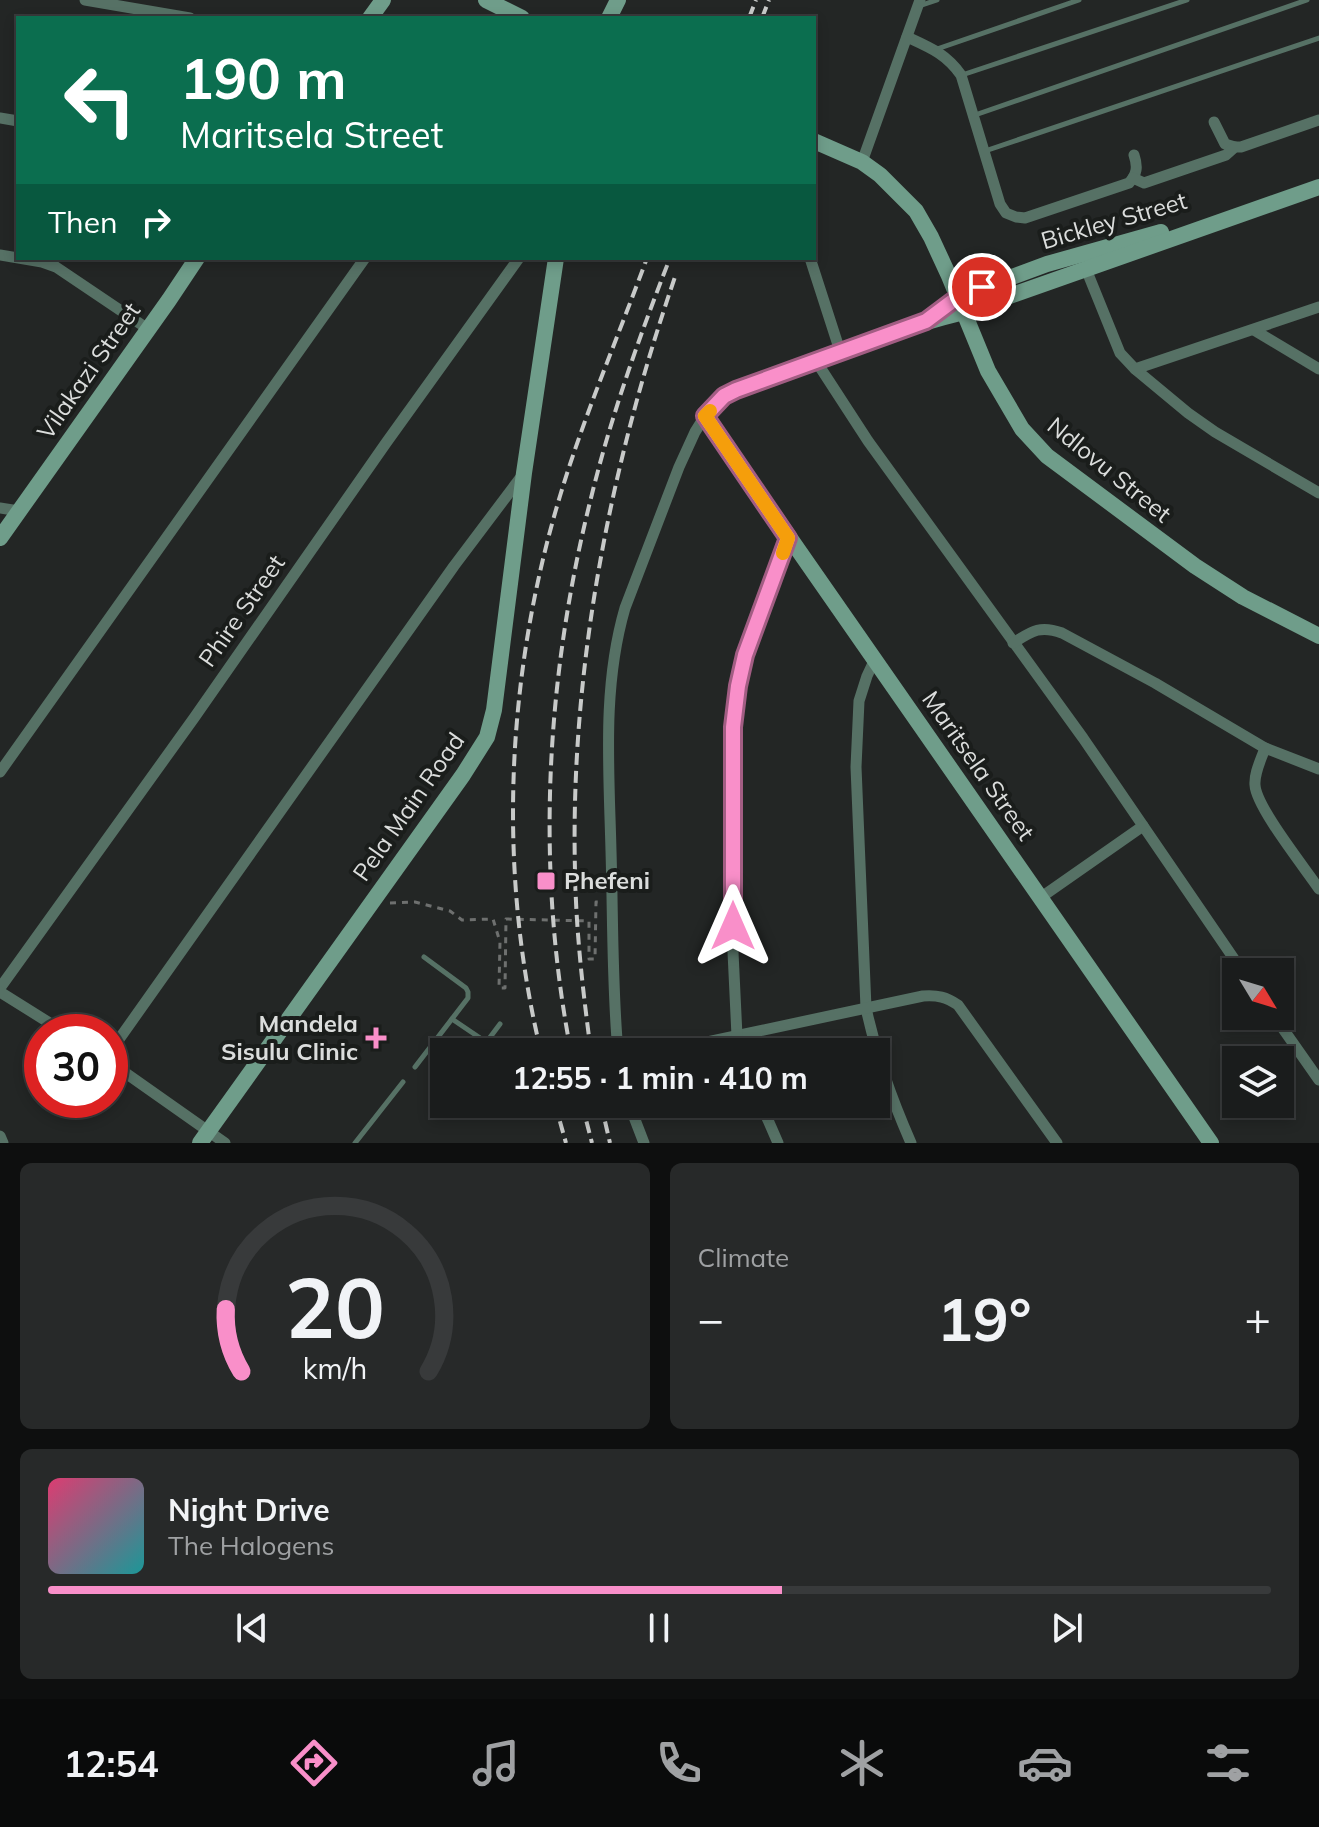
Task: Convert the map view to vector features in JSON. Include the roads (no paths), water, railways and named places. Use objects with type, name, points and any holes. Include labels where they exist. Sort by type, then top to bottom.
[{"type":"street","points":[[85,0],[178,16]]},
{"type":"street","points":[[486,0],[518,16]]},
{"type":"street","points":[[862,162],[918,3]]},
{"type":"street","points":[[907,37],[936,50],[951,61],[961,75],[1000,204],[1006,213],[1025,218],[1124,185],[1136,172],[1134,155]]},
{"type":"street","points":[[1214,122],[1225,144],[1241,147],[1319,120]]},
{"type":"street","name":"Ndlovu Street","points":[[816,142],[862,162],[880,175],[916,211],[931,237],[988,371],[1022,429],[1047,456],[1195,566],[1243,597],[1319,636]]},
{"type":"street","points":[[1133,178],[1144,183],[1226,155],[1235,147]]},
{"type":"street","name":"Bickley Street","points":[[961,305],[1086,269],[1319,187]]},
{"type":"street","name":"Bickley Street","points":[[705,416],[724,396],[736,390],[926,321],[1007,278],[1201,221],[1233,216]]},
{"type":"street","points":[[30,260],[56,267],[148,329]]},
{"type":"street","name":"Vilakazi Street","points":[[0,538],[196,260]]},
{"type":"street","points":[[0,772],[364,260]]},
{"type":"street","name":"Phire Street","points":[[0,990],[518,260]]},
{"type":"street","name":"Pela Main Road","points":[[204,1137],[487,737],[494,710],[524,473],[556,260]]},
{"type":"street","points":[[811,260],[840,351]]},
{"type":"street","points":[[1086,269],[1120,353],[1135,369],[1215,432],[1319,493]]},
{"type":"street","points":[[1135,369],[1319,307]]},
{"type":"street","points":[[1254,330],[1319,369]]},
{"type":"street","points":[[816,361],[868,441],[1083,738],[1233,958]]},
{"type":"street","points":[[617,1038],[612,954],[608,727],[611,673],[625,608],[679,467],[705,416]]},
{"type":"street","name":"Maritsela Street","points":[[705,416],[1211,1143]]},
{"type":"street","points":[[128,1027],[454,566],[524,473]]},
{"type":"street","points":[[0,508],[19,511]]},
{"type":"street","points":[[737,1036],[733,952],[733,727],[745,655],[788,538]]},
{"type":"street","points":[[1013,643],[1030,632],[1050,628],[1155,683],[1265,748],[1319,769]]},
{"type":"street","points":[[875,659],[859,701],[856,767],[866,1008],[884,1079],[911,1143]]},
{"type":"street","points":[[1265,748],[1254,781],[1256,792],[1265,811],[1319,889]]},
{"type":"street","points":[[1040,898],[1143,826]]},
{"type":"street","points":[[0,990],[37,1014]]},
{"type":"street","points":[[727,1038],[923,996],[948,998],[958,1005],[1057,1143]]},
{"type":"street","points":[[1284,1030],[1319,1080]]},
{"type":"street","points":[[128,1076],[204,1137],[225,1143]]},
{"type":"street","points":[[634,1118],[644,1143]]},
{"type":"street","points":[[767,1118],[778,1143]]},
{"type":"street","points":[[0,1136],[3,1143]]},
{"type":"lane","points":[[918,3],[937,0]]},
{"type":"lane","points":[[936,50],[1079,0]]},
{"type":"lane","points":[[961,75],[1187,0]]},
{"type":"lane","points":[[975,115],[1307,0]]},
{"type":"lane","points":[[984,151],[1319,38]]},
{"type":"lane","points":[[415,1067],[468,998],[466,988],[424,957]]},
{"type":"lane","points":[[452,1019],[480,1038]]},
{"type":"lane","points":[[489,1038],[500,1024]]},
{"type":"lane","points":[[355,1143],[403,1082]]},
{"type":"railway","points":[[750,16],[756,0]]},
{"type":"railway","points":[[763,16],[769,0]]},
{"type":"railway","points":[[538,1038],[518,914],[513,843],[514,773],[528,633],[542,564],[569,466],[646,260]]},
{"type":"railway","points":[[569,1038],[553,912],[550,842],[551,772],[564,632],[576,562],[608,434],[669,260]]},
{"type":"railway","points":[[589,1038],[580,962],[575,871],[579,720],[587,645],[613,495],[631,421],[675,277]]},
{"type":"railway","points":[[559,1118],[566,1143]]},
{"type":"railway","points":[[586,1118],[592,1143]]},
{"type":"railway","points":[[604,1118],[610,1143]]},
{"type":"place","name":"Phefeni","points":[[546,881]]},
{"type":"place","name":"Mandela Sisulu Clinic","points":[[376,1038]]}]
